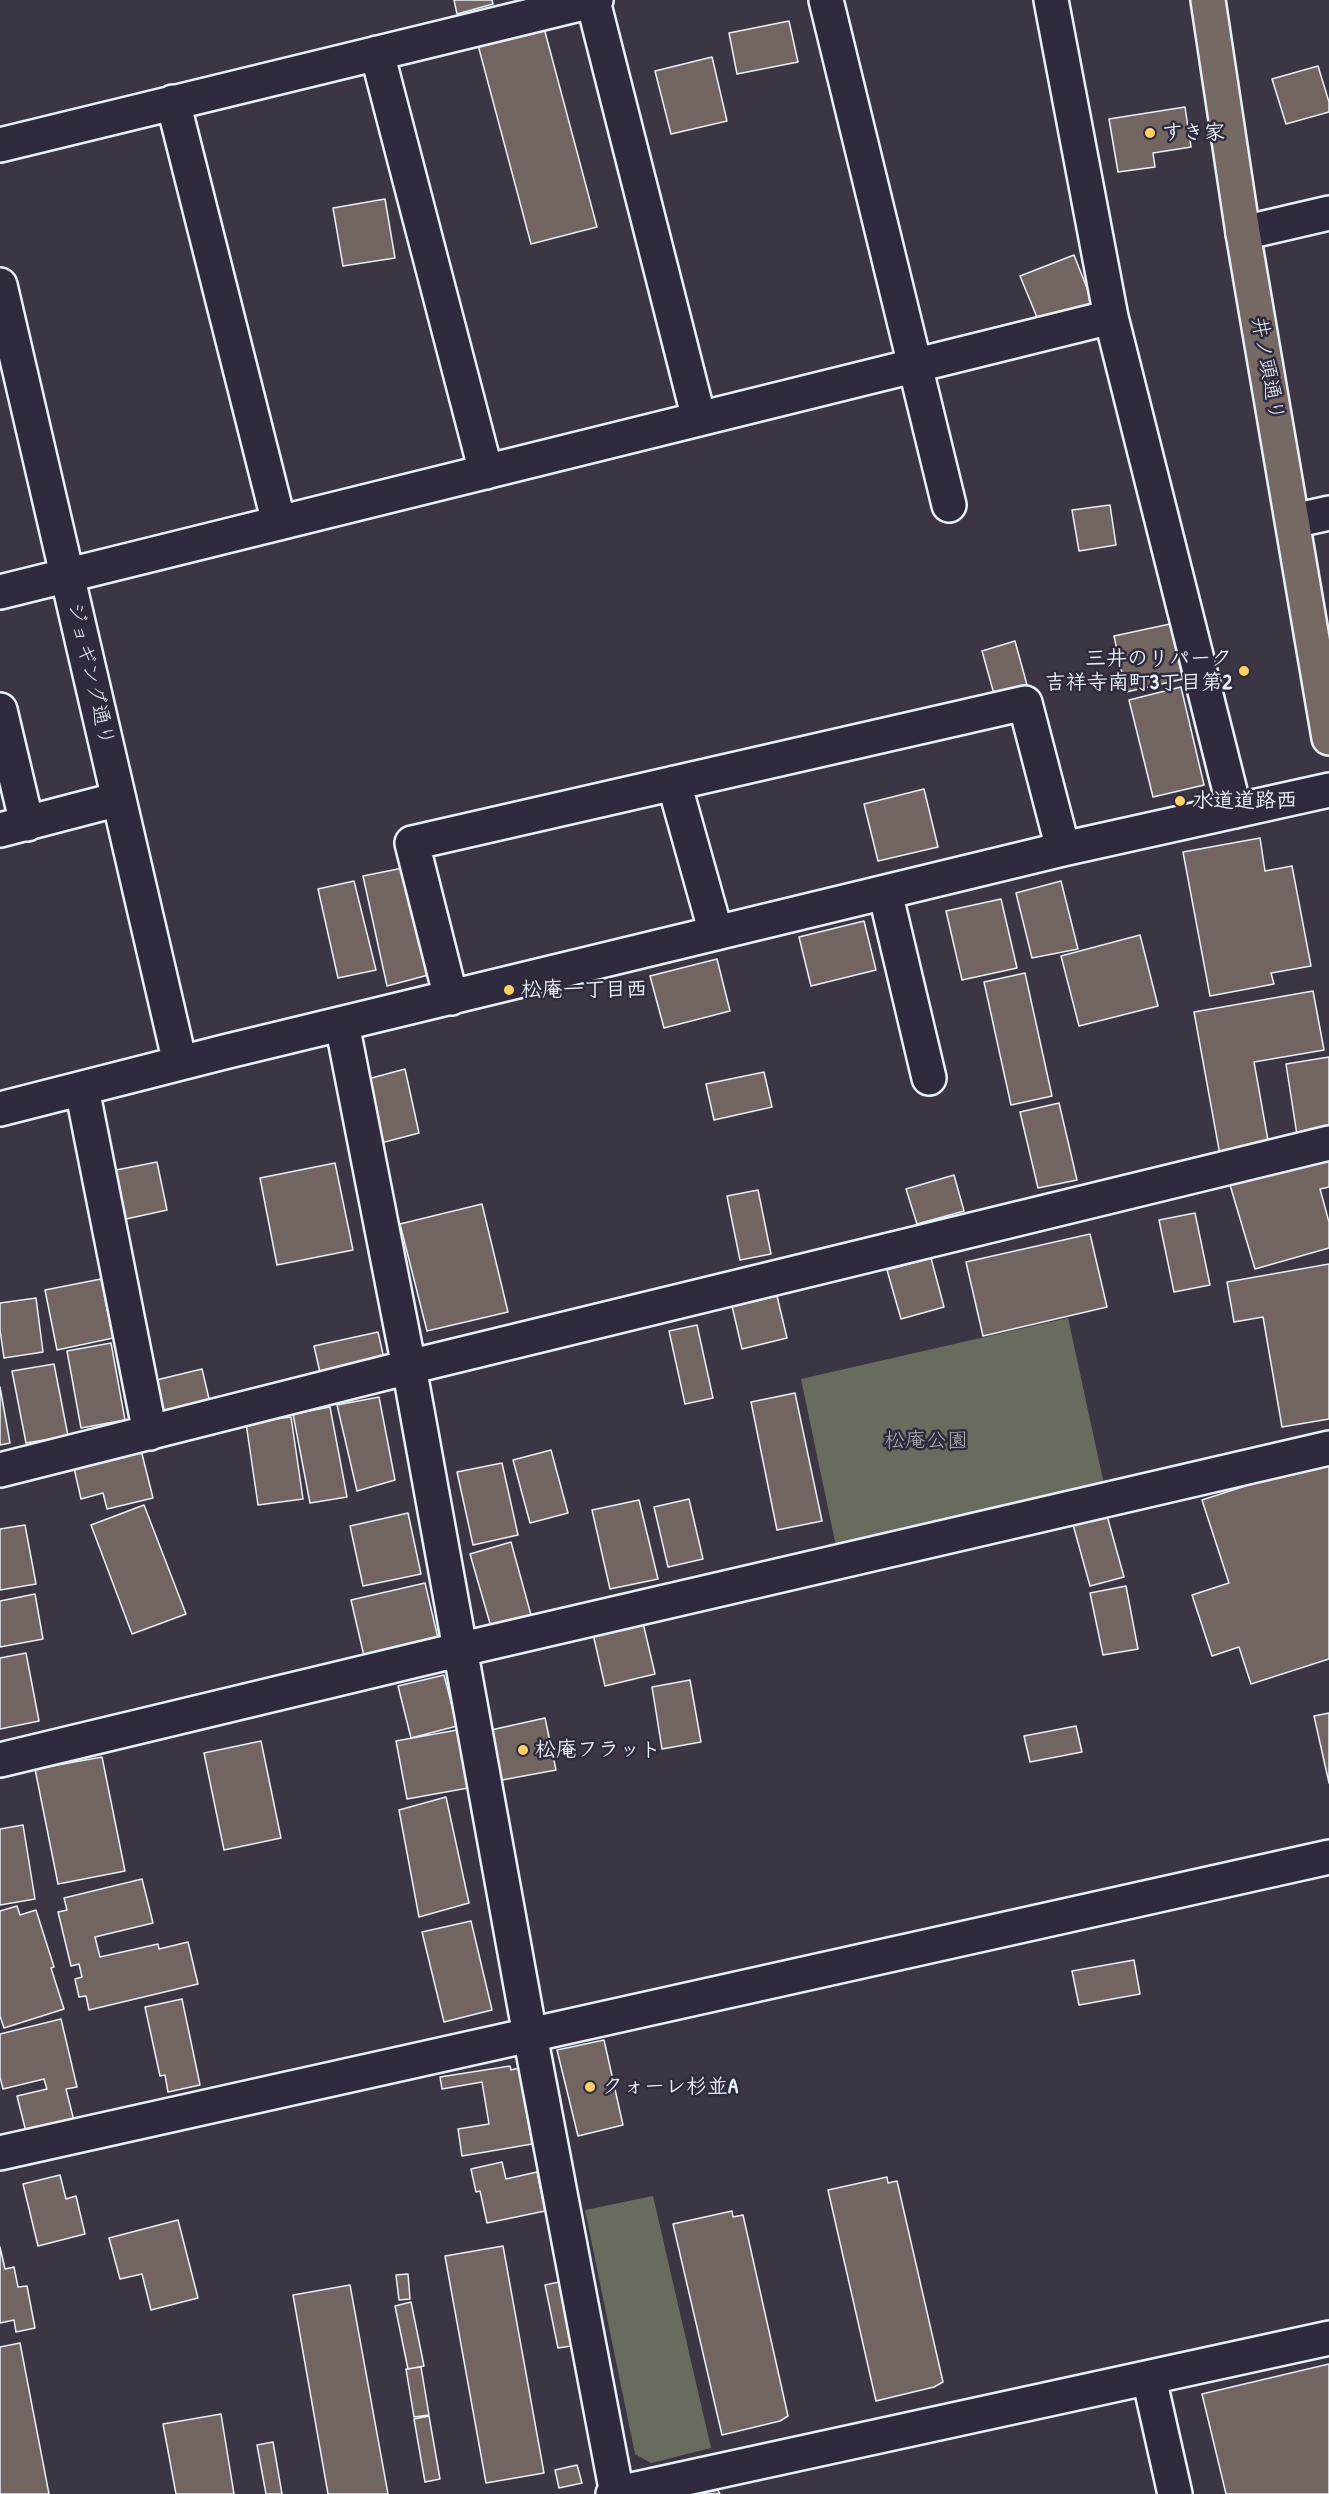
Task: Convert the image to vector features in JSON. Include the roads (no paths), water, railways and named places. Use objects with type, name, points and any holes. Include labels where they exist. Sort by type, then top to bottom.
[{"type":"main road","name":"井ノ頭通り","points":[[1208,0],[1243,233],[1329,738]]},
{"type":"street","points":[[0,144],[595,0],[699,419]]},
{"type":"street","points":[[826,0],[949,505]]},
{"type":"street","points":[[1051,0],[1111,317],[1235,811]]},
{"type":"street","points":[[377,53],[486,472]]},
{"type":"street","points":[[173,102],[279,523]]},
{"type":"street","points":[[1243,233],[1329,213]]},
{"type":"street","name":"ジョギング通り","points":[[0,285],[180,1063]]},
{"type":"street","points":[[0,592],[1111,317]]},
{"type":"street","points":[[1293,521],[1329,513]]},
{"type":"street","points":[[451,998],[412,843],[1025,703],[1063,849]]},
{"type":"street","points":[[0,710],[13,827],[119,799]]},
{"type":"street","points":[[674,783],[716,933]]},
{"type":"street","points":[[0,1109],[180,1063],[1063,849],[1329,790]]},
{"type":"street","points":[[885,892],[929,1078]]},
{"type":"street","points":[[342,1024],[409,1367],[458,1650],[616,2494],[737,2481],[1149,2378],[1329,2338]]},
{"type":"street","points":[[81,1089],[150,1433]]},
{"type":"street","points":[[0,1470],[409,1367],[1329,1143]]},
{"type":"street","points":[[0,1760],[458,1650],[1329,1448]]},
{"type":"street","points":[[0,2154],[1329,1857]]},
{"type":"street","points":[[1149,2378],[1175,2494]]},
{"type":"place","name":"すき家","points":[[1150,133]]},
{"type":"place","name":"三井のリパーク 吉祥寺南町3丁目第2","points":[[1244,671]]},
{"type":"place","name":"水道道路西","points":[[1180,801]]},
{"type":"place","name":"松庵一丁目西","points":[[509,990]]},
{"type":"place","name":"松庵フラット","points":[[523,1750]]},
{"type":"place","name":"クォーレ杉並A","points":[[590,2087]]},
{"type":"park label","name":"松庵公園","points":[[926,1441]]}]
